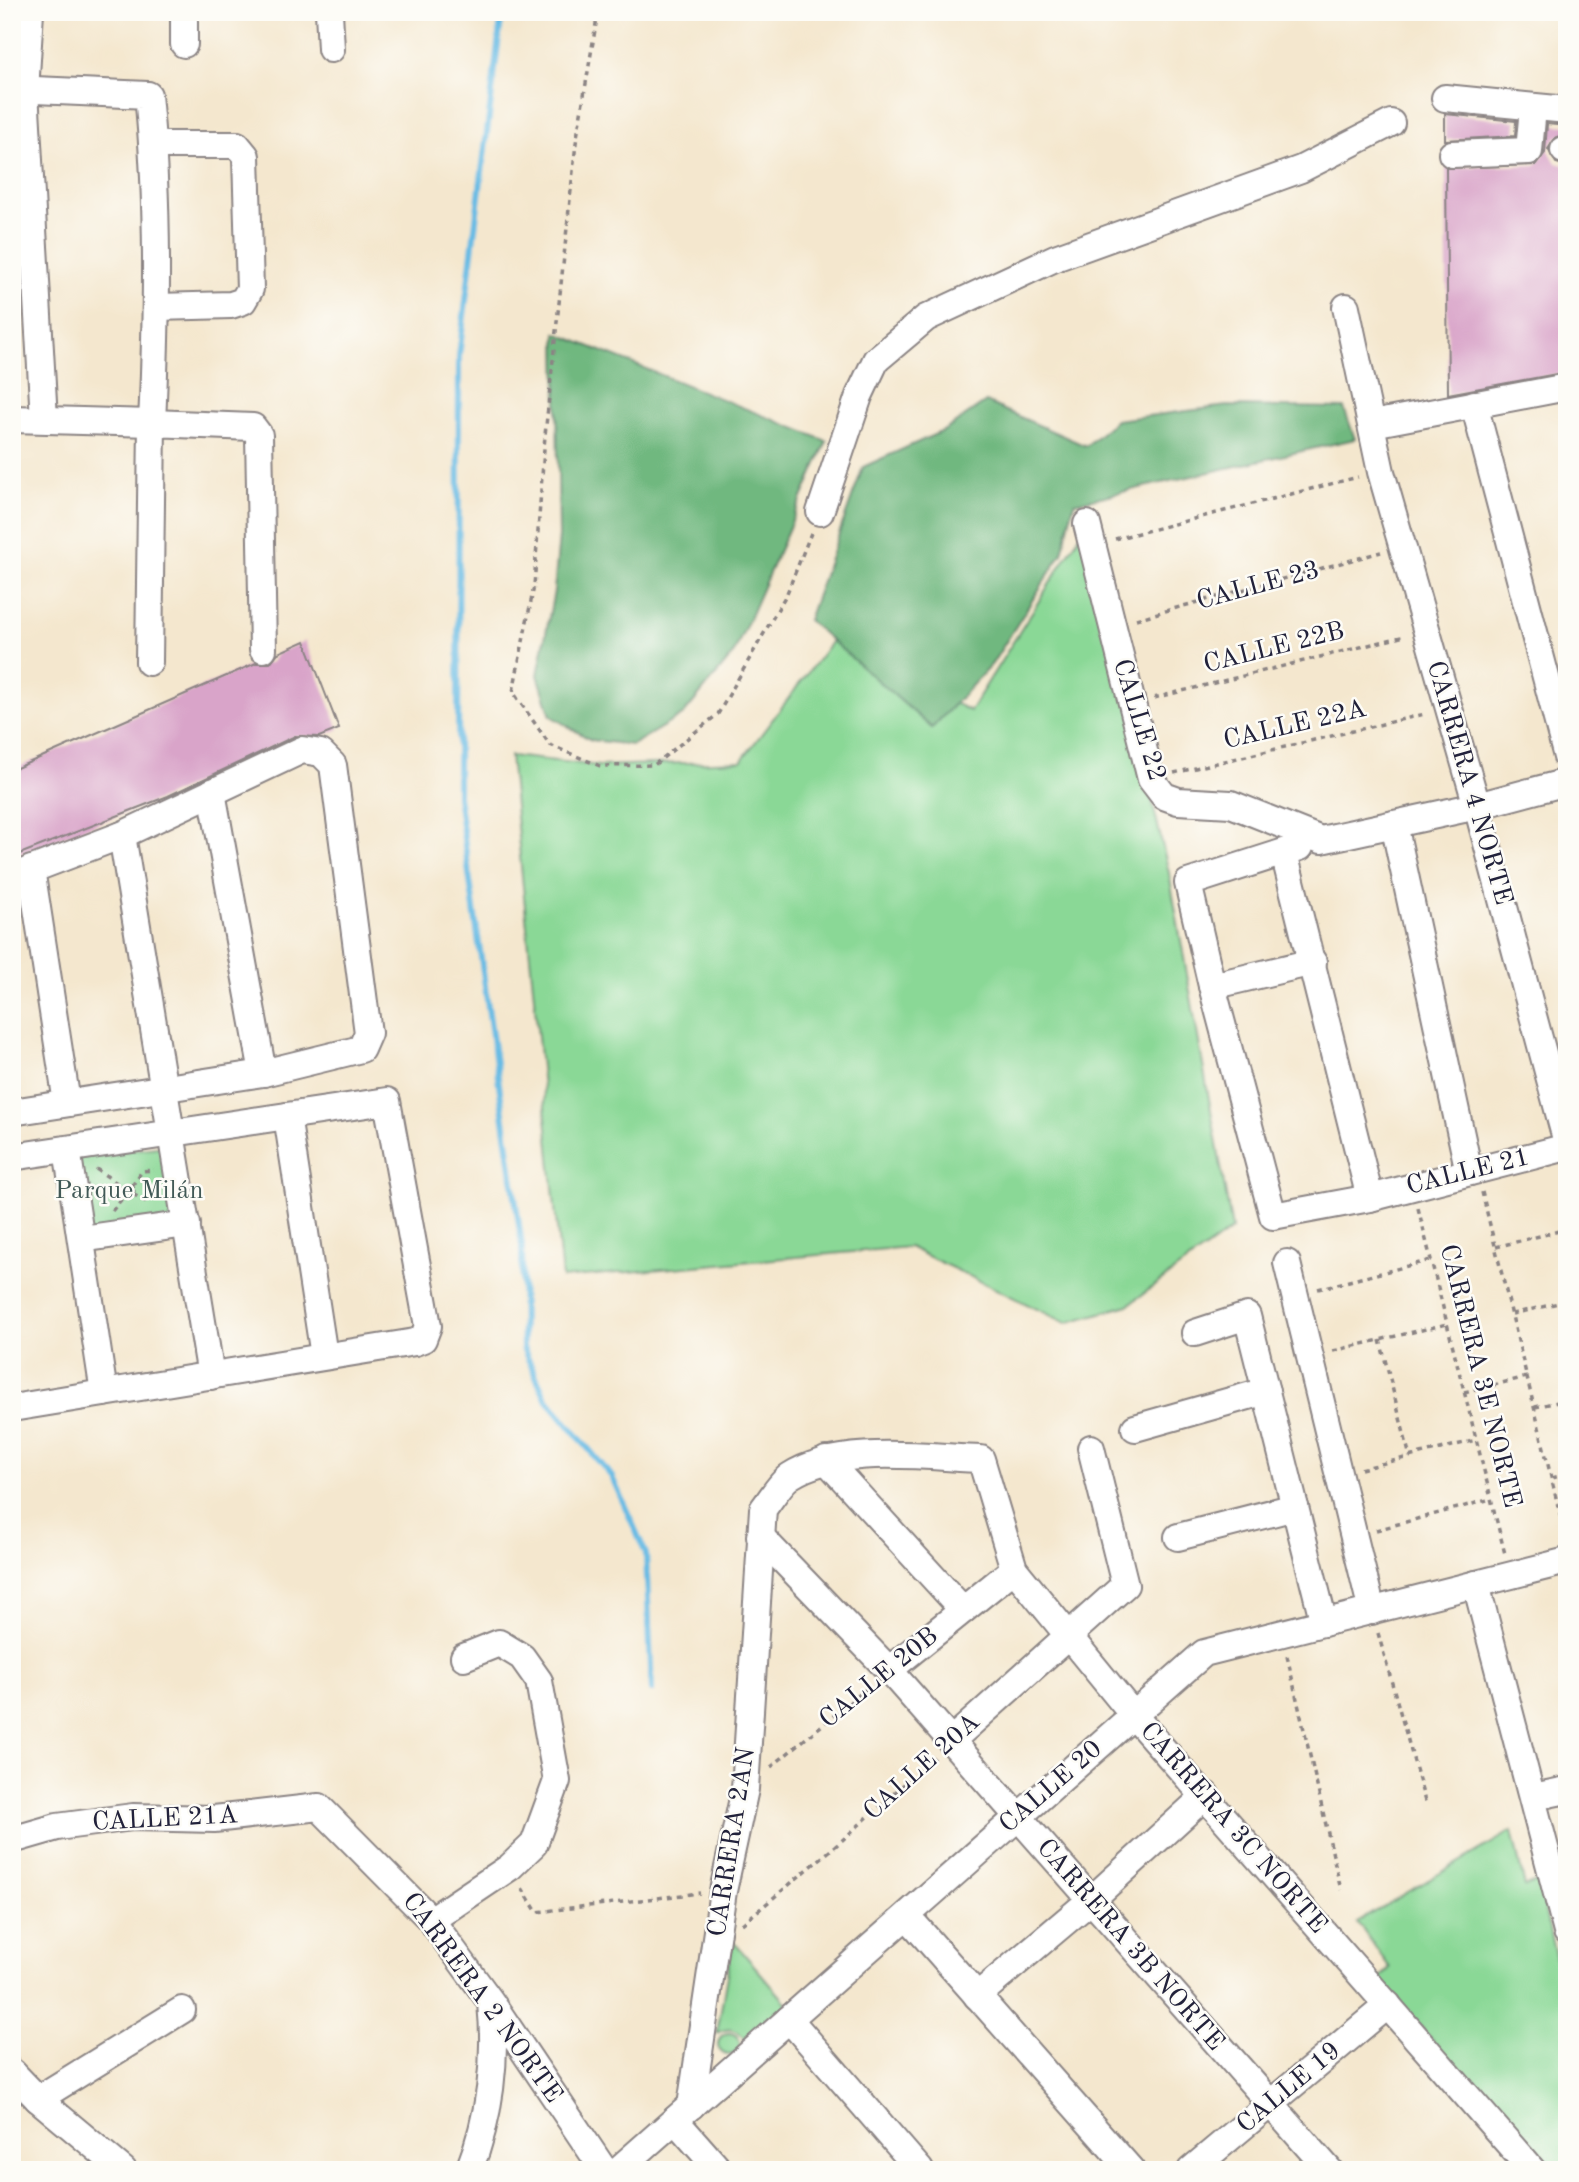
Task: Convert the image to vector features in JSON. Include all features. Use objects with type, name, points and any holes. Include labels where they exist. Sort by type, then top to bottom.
[{"type":"street","points":[[30,12],[19,90],[44,419]]},
{"type":"street","points":[[184,12],[184,44]]},
{"type":"street","points":[[329,12],[331,49]]},
{"type":"street","points":[[19,90],[148,95],[153,145],[157,307],[152,423],[149,662]]},
{"type":"street","points":[[1445,98],[1567,110]]},
{"type":"street","points":[[1452,154],[1551,150],[1533,108]]},
{"type":"street","points":[[820,512],[859,396],[876,360],[926,318],[1055,258],[1301,169],[1391,123]]},
{"type":"street","points":[[153,145],[237,145],[246,156],[250,289],[243,301],[231,305],[157,307]]},
{"type":"street","name":"CARRERA 4 NORTE","points":[[1346,307],[1381,472],[1477,806],[1567,1145]]},
{"type":"street","points":[[1371,424],[1567,387]]},
{"type":"street","points":[[1474,404],[1567,757]]},
{"type":"street","points":[[12,419],[253,427],[260,435],[263,649]]},
{"type":"street","name":"CALLE 22","points":[[1090,534],[1151,779],[1164,796],[1178,802],[1231,804],[1321,840]]},
{"type":"street","points":[[12,1112],[263,1073],[361,1049],[368,1033],[333,765],[321,753],[302,750],[122,835],[22,873],[67,1103]]},
{"type":"street","points":[[1313,961],[1212,986],[1188,883],[1321,840],[1477,806],[1567,782]]},
{"type":"street","points":[[212,792],[263,1073]]},
{"type":"street","points":[[1394,824],[1473,1171]]},
{"type":"street","points":[[122,835],[211,1376]]},
{"type":"street","points":[[1284,853],[1370,1198]]},
{"type":"street","name":"CALLE 21","points":[[1212,986],[1273,1216],[1370,1198],[1567,1145]]},
{"type":"street","points":[[12,1157],[77,1156],[172,1133],[387,1101],[428,1326],[424,1339],[415,1342],[12,1408]]},
{"type":"street","points":[[287,1116],[324,1356]]},
{"type":"street","points":[[77,1156],[81,1239],[104,1393]]},
{"type":"street","points":[[81,1239],[187,1224]]},
{"type":"street","points":[[1287,1263],[1372,1611]]},
{"type":"street","points":[[1195,1333],[1247,1316],[1324,1623]]},
{"type":"street","points":[[1135,1428],[1266,1391]]},
{"type":"street","name":"CALLE 20A","points":[[951,1741],[1125,1585],[1091,1448]]},
{"type":"street","name":"CARRERA 3C NORTE","points":[[826,1460],[883,1456],[981,1460],[1014,1569],[1134,1716],[1532,2170]]},
{"type":"street","points":[[826,1460],[963,1610]]},
{"type":"street","name":"CARRERA 2AN","points":[[683,2113],[716,1945],[723,1891],[745,1789],[763,1509],[788,1477],[826,1460]]},
{"type":"street","points":[[1178,1537],[1295,1507]]},
{"type":"street","name":"CARRERA 3B NORTE","points":[[760,1536],[888,1670],[1329,2170]]},
{"type":"street","name":"CALLE 20","points":[[618,2170],[1204,1653],[1567,1562]]},
{"type":"street","name":"CALLE 20B","points":[[888,1670],[1014,1569]]},
{"type":"street","points":[[1476,1584],[1567,1931]]},
{"type":"street","points":[[430,1920],[510,1867],[534,1844],[557,1781],[539,1681],[522,1657],[499,1643],[464,1657]]},
{"type":"street","points":[[1533,1797],[1567,1790]]},
{"type":"street","points":[[977,1996],[1091,1900],[1206,1795]]},
{"type":"street","name":"CALLE 21A","points":[[12,1840],[57,1827],[133,1816],[214,1819],[319,1807]]},
{"type":"street","name":"CARRERA 2 NORTE","points":[[319,1807],[430,1920],[491,2002],[604,2170]]},
{"type":"street","points":[[906,1916],[1131,2170]]},
{"type":"street","points":[[469,2170],[477,2150],[489,2092],[494,2031],[491,2002]]},
{"type":"street","name":"CALLE 19","points":[[1191,2170],[1388,2006]]},
{"type":"street","points":[[38,2099],[182,2010]]},
{"type":"street","points":[[789,2019],[920,2170]]},
{"type":"street","points":[[12,2072],[38,2099],[123,2170]]},
{"type":"street","points":[[683,2113],[719,2170]]},
{"type":"path","points":[[597,12],[576,143],[545,435],[534,586],[513,692],[550,745],[600,766],[654,765],[718,713],[788,593],[820,512]]},
{"type":"path","points":[[1090,534],[1381,472]]},
{"type":"path","name":"CALLE 23","points":[[1112,626],[1404,545]]},
{"type":"path","name":"CALLE 22B","points":[[1131,703],[1427,630]]},
{"type":"path","name":"CALLE 22A","points":[[1151,779],[1448,709]]},
{"type":"path","points":[[77,1156],[123,1187],[132,1186],[142,1171],[161,1169]]},
{"type":"path","points":[[1473,1171],[1496,1247],[1567,1541]]},
{"type":"path","points":[[123,1187],[124,1194],[130,1196],[134,1192],[132,1186]]},
{"type":"path","name":"CARRERA 3E NORTE","points":[[1413,1186],[1510,1576]]},
{"type":"path","points":[[1496,1247],[1567,1229]]},
{"type":"path","points":[[1296,1294],[1431,1260]]},
{"type":"path","points":[[1512,1314],[1567,1301]]},
{"type":"path","points":[[1309,1357],[1447,1324]]},
{"type":"path","points":[[1380,1340],[1410,1457]]},
{"type":"path","points":[[1464,1392],[1527,1377]]},
{"type":"path","points":[[1534,1407],[1567,1400]]},
{"type":"path","points":[[1339,1475],[1476,1440]]},
{"type":"path","points":[[1552,1478],[1567,1474]]},
{"type":"path","points":[[1354,1536],[1491,1499]]},
{"type":"path","points":[[1372,1611],[1426,1805]]},
{"type":"path","points":[[1282,1633],[1341,1890]]},
{"type":"path","name":"CALLE 20B","points":[[745,1789],[888,1670]]},
{"type":"path","name":"CALLE 20A","points":[[716,1945],[838,1844],[951,1741]]},
{"type":"path","points":[[510,1867],[537,1912],[723,1891]]},
{"type":"green space","points":[[556,333],[827,441],[734,653],[684,714],[632,745],[591,740],[551,716],[538,675],[554,591],[559,536]]},
{"type":"green space","points":[[986,402],[1086,446],[1116,420],[1227,406],[1344,408],[1355,439],[1074,503],[1062,553],[992,664],[932,728],[808,620],[863,467],[945,430]]},
{"type":"green space","points":[[1087,524],[1169,873],[1232,1229],[1128,1305],[1066,1323],[909,1247],[562,1278],[510,756],[600,766],[741,761],[832,641],[970,711]]},
{"type":"green space","name":"Parque Milán","points":[[166,1146],[180,1225],[88,1238],[77,1156]]},
{"type":"green space","points":[[1512,1831],[1525,1887],[1538,1881],[1567,2007],[1567,2170],[1545,2170],[1379,1979],[1390,1968],[1357,1922]]},
{"type":"green space","points":[[733,1941],[790,2007],[744,2049],[745,2038],[738,2033],[725,2030],[717,2033]]},
{"type":"green space","points":[[725,2033],[733,2033],[740,2040],[740,2048],[733,2055],[725,2055],[718,2048],[718,2040]]},
{"type":"building","points":[[1445,114],[1516,121],[1515,136],[1445,140]]},
{"type":"building","points":[[1547,124],[1567,126],[1567,134],[1556,137],[1548,149],[1556,163],[1567,166],[1567,372],[1448,394],[1446,168],[1536,165],[1545,153]]},
{"type":"building","points":[[305,641],[339,729],[319,737],[295,736],[168,796],[12,857],[12,770],[256,663],[270,663],[278,653]]},
{"type":"waterway","points":[[502,12],[459,356],[458,796],[522,1246],[523,1348],[546,1398],[612,1477],[646,1554],[652,1690]]}]
